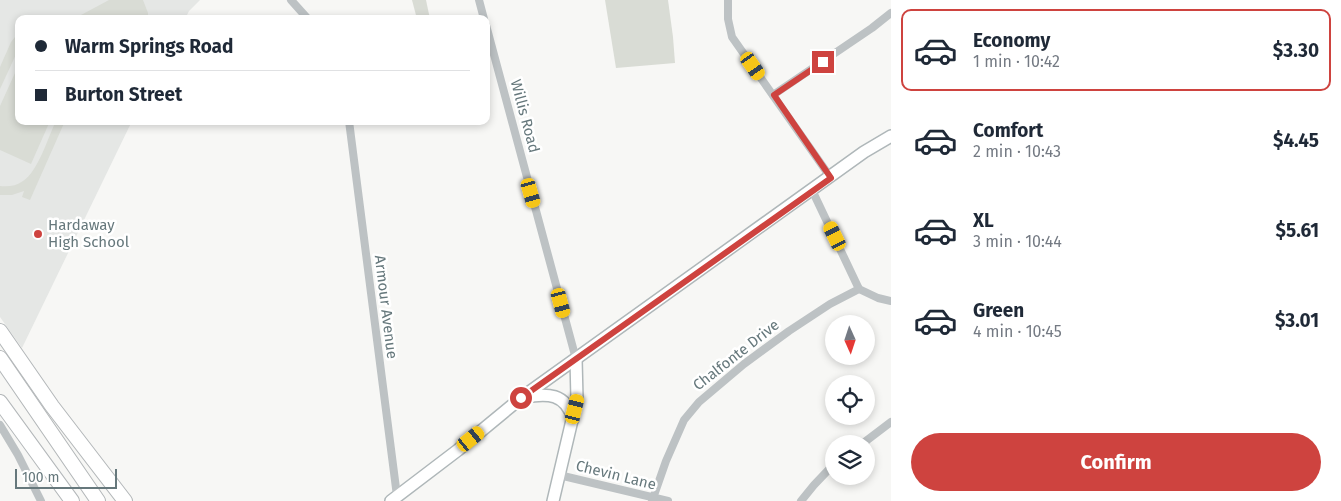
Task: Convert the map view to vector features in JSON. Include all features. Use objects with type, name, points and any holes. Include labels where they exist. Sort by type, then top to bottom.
[{"type":"highway","points":[[0,331],[52,406],[125,501]]},
{"type":"highway","points":[[0,358],[98,501]]},
{"type":"highway","points":[[0,402],[72,501]]},
{"type":"main road","points":[[394,499],[521,398],[831,178],[864,152],[891,136]]},
{"type":"main road","points":[[553,501],[577,399],[576,359]]},
{"type":"main road","points":[[521,398],[542,394],[556,397],[570,409],[572,419]]},
{"type":"street","points":[[291,0],[304,15]]},
{"type":"street","points":[[479,0],[483,15]]},
{"type":"street","points":[[728,0],[728,19],[732,37],[831,178]]},
{"type":"street","points":[[774,95],[891,13]]},
{"type":"street","name":"Willis Road","points":[[490,40],[576,359]]},
{"type":"street","name":"Armour Avenue","points":[[349,125],[394,499]]},
{"type":"street","points":[[812,190],[859,289],[878,298],[891,301]]},
{"type":"street","name":"Chalfonte Drive","points":[[652,499],[684,420],[699,402],[744,364],[789,331],[830,304],[859,289]]},
{"type":"street","points":[[874,435],[891,422]]},
{"type":"street","points":[[0,425],[21,460],[41,501]]},
{"type":"street","points":[[801,501],[825,473]]},
{"type":"street","name":"Chevin Lane","points":[[559,475],[652,499],[668,501]]},
{"type":"shaded area","name":"Hardaway High School","points":[[0,0],[200,0],[187,15],[15,15],[15,125],[130,125],[22,348],[0,317]]},
{"type":"shaded area","points":[[109,0],[143,0],[148,13],[148,15],[81,15]]},
{"type":"shaded area","points":[[412,0],[426,0],[429,15],[416,15]]},
{"type":"shaded area","points":[[605,0],[668,0],[675,63],[616,68]]},
{"type":"shaded area","points":[[15,37],[15,57],[0,89],[0,67]]},
{"type":"shaded area","points":[[15,73],[15,125],[48,125],[31,164],[0,150],[0,106]]},
{"type":"shaded area","points":[[54,125],[63,125],[30,200],[22,197],[24,191],[12,195],[0,195],[0,186],[9,186],[23,181],[33,170]]},
{"type":"place","name":"Hardaway High School","points":[[38,234]]},
{"type":"route","points":[[521,398],[831,178],[774,95],[823,62]]}]
